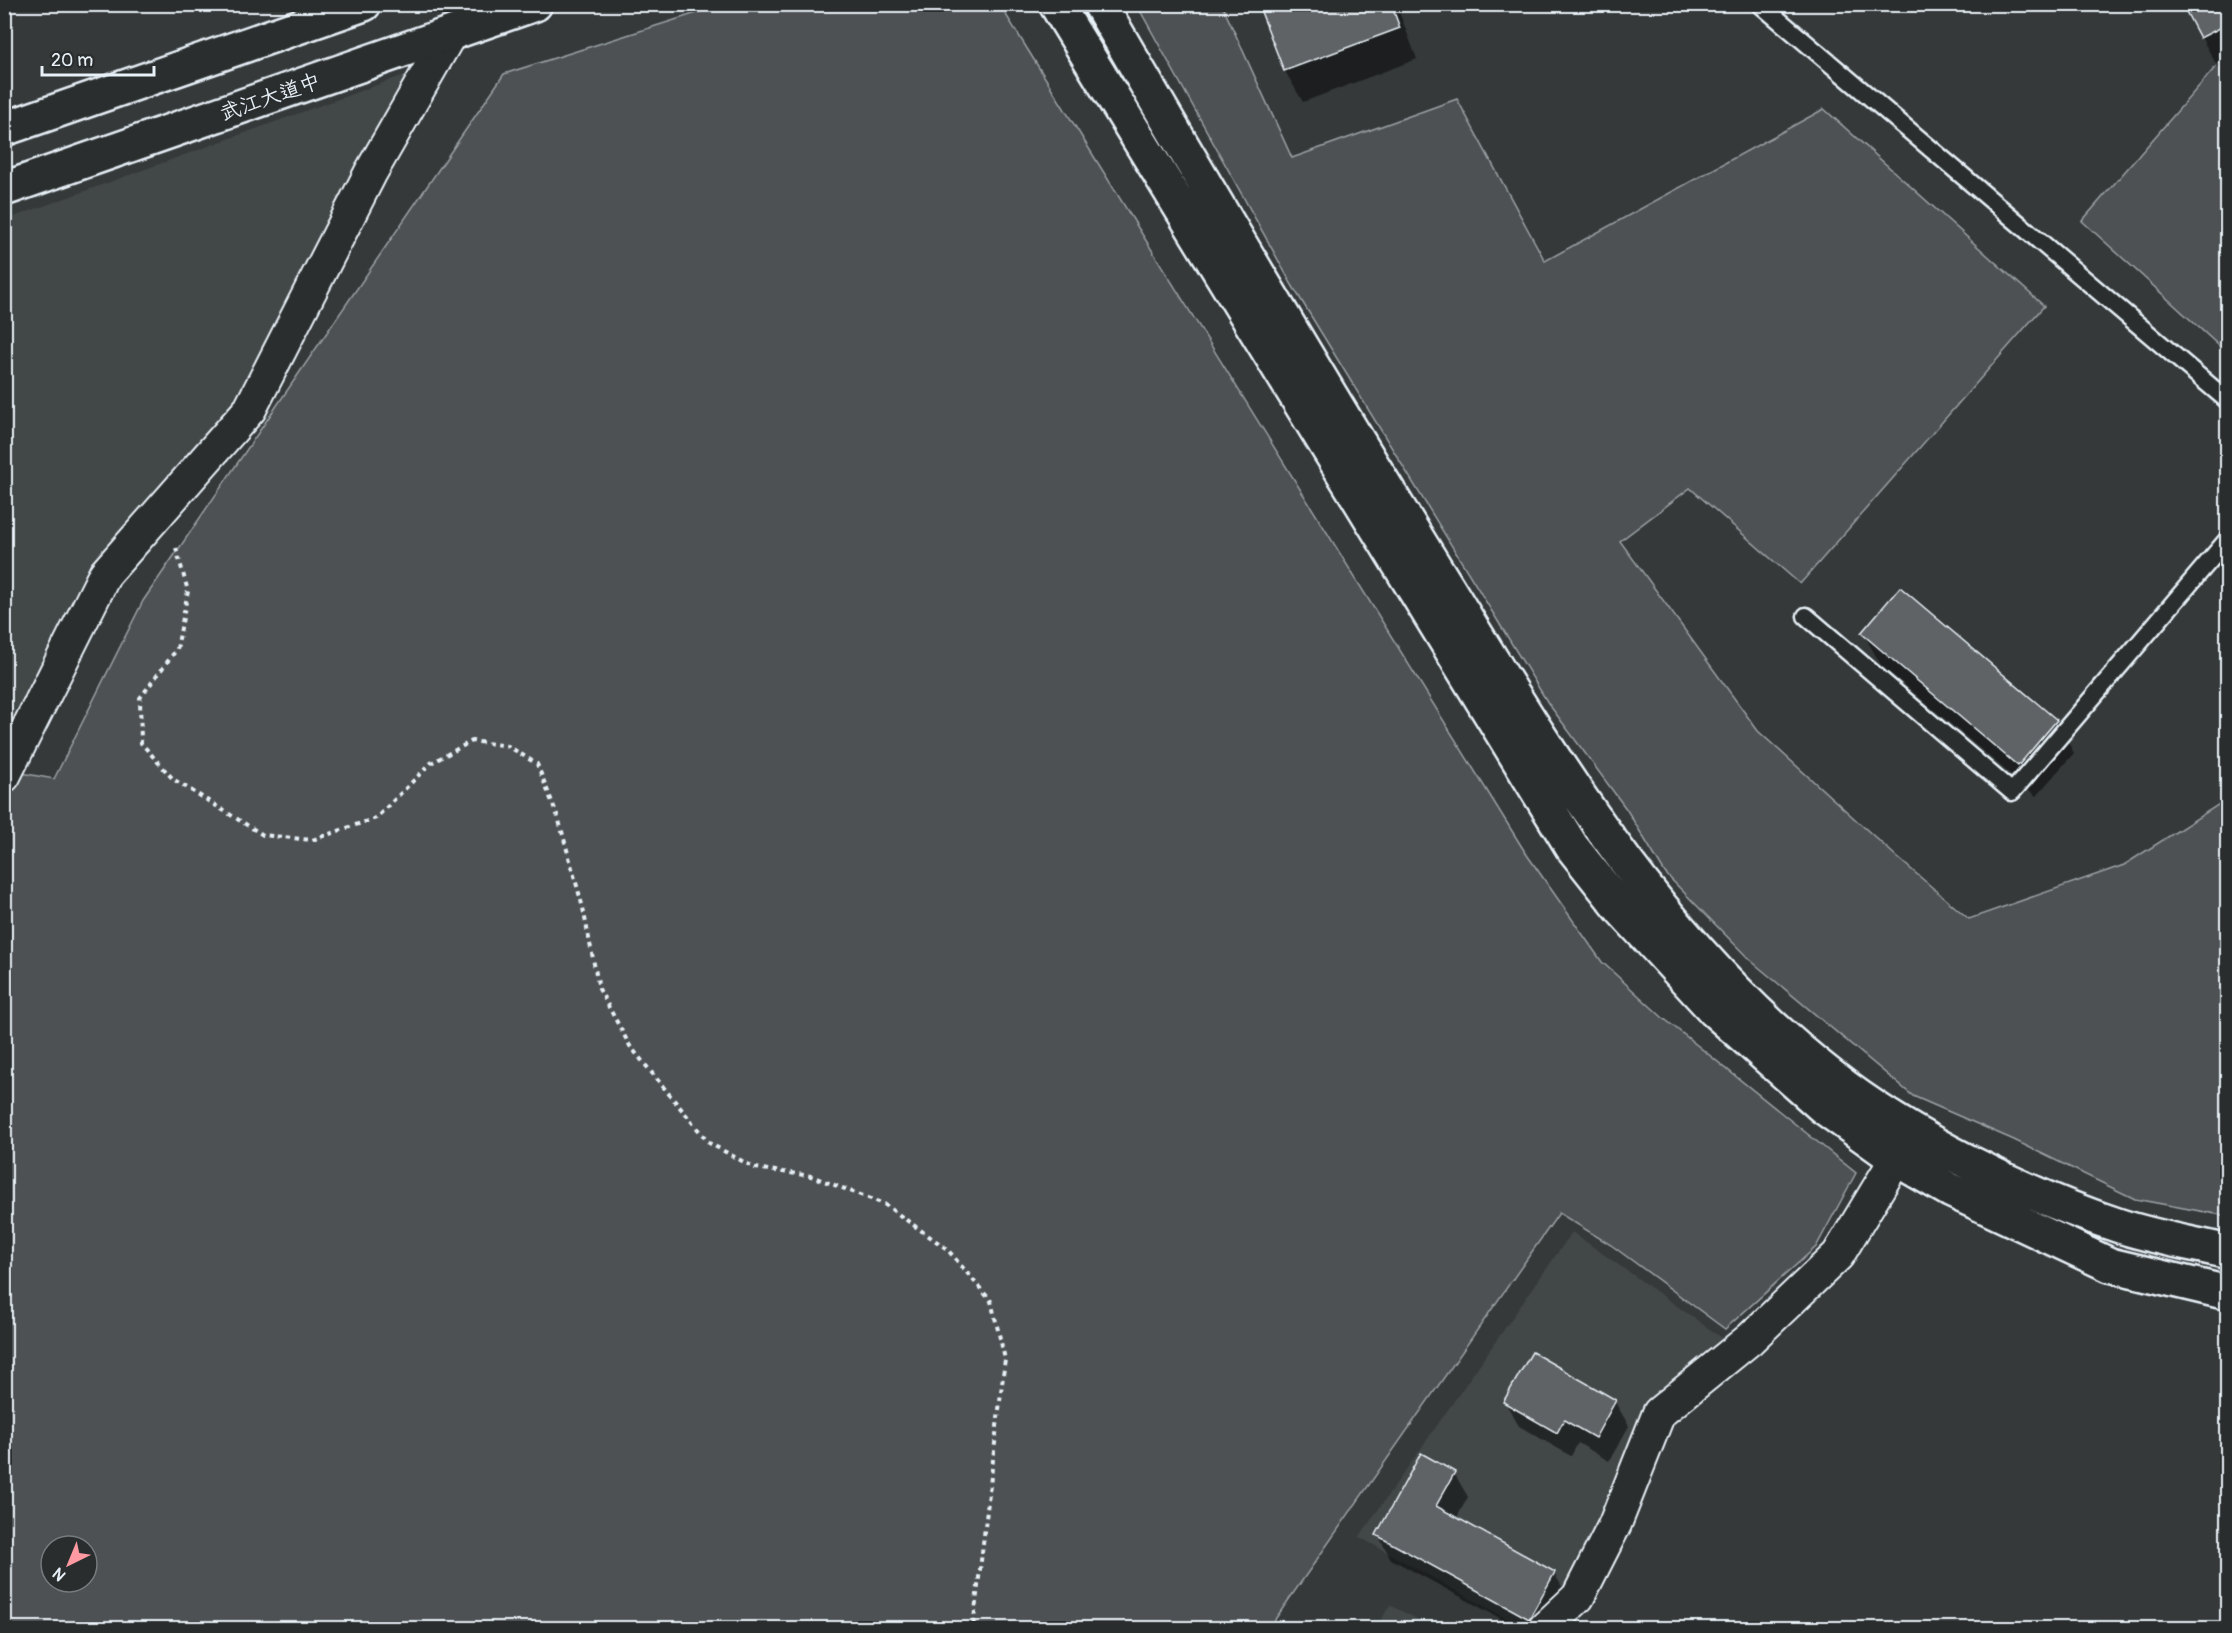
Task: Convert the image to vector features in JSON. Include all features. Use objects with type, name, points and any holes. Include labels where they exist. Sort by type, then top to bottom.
[{"type":"main road","points":[[4,129],[364,4]]},
{"type":"main road","name":"武江大道中","points":[[4,189],[535,4]]},
{"type":"main road","points":[[1056,4],[1572,846],[1622,910],[1715,1011],[1822,1106],[1896,1159],[1950,1190],[2110,1265],[2228,1293]]},
{"type":"main road","points":[[1100,4],[1272,302],[1530,721],[1599,826],[1648,894],[1732,989],[1831,1077],[1924,1137],[2001,1178],[2118,1226],[2228,1252]]},
{"type":"street","points":[[4,776],[105,574],[250,409],[371,172],[450,34]]},
{"type":"street","points":[[1545,1629],[1578,1597],[1615,1524],[1659,1413],[1750,1338],[1838,1255],[1896,1159]]},
{"type":"lane","points":[[1761,4],[2228,401]]},
{"type":"lane","points":[[1806,616],[2012,792],[2228,539]]},
{"type":"path","points":[[164,506],[188,591],[177,649],[140,698],[141,742],[173,779],[263,836],[312,840],[376,818],[431,763],[472,741],[508,746],[537,764],[558,817],[583,908],[599,989],[630,1046],[709,1143],[755,1168],[811,1176],[884,1204],[948,1249],[991,1301],[1005,1359],[973,1629]]},
{"type":"shaded area","points":[[722,5],[1000,5],[1525,852],[1602,962],[1662,1017],[1856,1173],[1816,1247],[1725,1329],[1611,1245],[1559,1213],[1269,1628],[5,1628],[4,770],[54,779],[143,601],[504,74]]},
{"type":"shaded area","points":[[1137,5],[1222,5],[1292,158],[1457,99],[1545,261],[1824,109],[2044,306],[1800,584],[1690,488],[1620,541],[1758,731],[1969,919],[2124,865],[2227,799],[2227,1216],[2135,1199],[2014,1140],[1913,1096],[1750,960],[1665,873],[1627,810],[1548,703],[1292,285]]},
{"type":"shaded area","points":[[2227,58],[2227,353],[2082,221],[2219,63]]},
{"type":"shaded area","points":[[418,70],[241,403],[99,567],[5,740],[5,220]]},
{"type":"shaded area","points":[[1572,1232],[1724,1339],[1655,1404],[1566,1587],[1523,1628],[1359,1537]]},
{"type":"shaded area","points":[[1390,1605],[1435,1628],[1376,1628]]},
{"type":"building","points":[[1258,4],[1391,4],[1400,28],[1284,71]]},
{"type":"building","points":[[2182,4],[2228,4],[2228,24],[2200,38]]},
{"type":"building","points":[[1900,587],[2057,720],[2018,766],[1861,633]]},
{"type":"building","points":[[1532,1352],[1616,1400],[1595,1438],[1564,1420],[1557,1433],[1503,1402]]},
{"type":"building","points":[[1421,1453],[1455,1472],[1436,1506],[1555,1572],[1529,1619],[1376,1535]]}]
